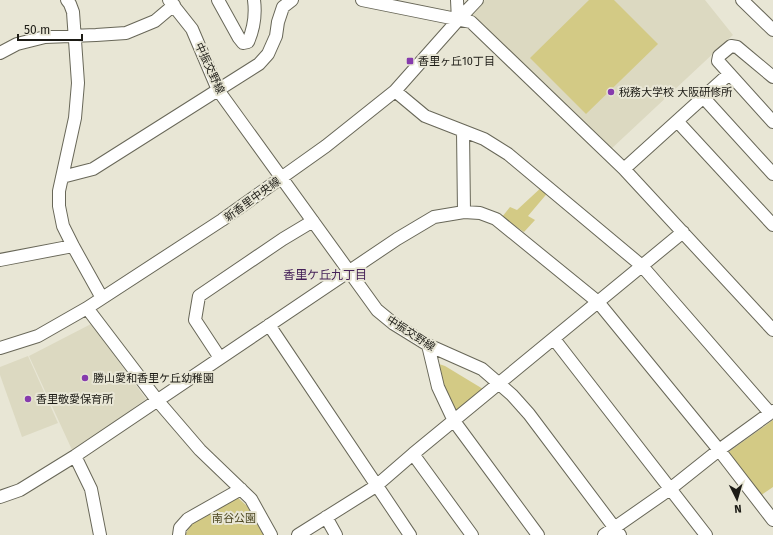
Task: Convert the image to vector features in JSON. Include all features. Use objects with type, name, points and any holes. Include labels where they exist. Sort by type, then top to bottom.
[{"type":"street","points":[[67,0],[73,12],[78,83],[75,118],[59,191],[59,206],[63,226],[102,298]]},
{"type":"street","points":[[218,0],[242,43],[248,42],[253,31],[256,12],[254,0]]},
{"type":"street","points":[[62,177],[93,169],[259,64],[268,54],[276,36],[278,22],[283,7],[292,0]]},
{"type":"street","points":[[362,0],[472,22],[624,169],[773,330]]},
{"type":"street","points":[[456,0],[458,20]]},
{"type":"street","name":"新香里中央線","points":[[0,348],[38,336],[87,308],[222,220],[326,146],[395,91],[477,0]]},
{"type":"street","points":[[742,0],[773,30]]},
{"type":"street","points":[[0,53],[16,44],[45,37],[126,33],[155,21],[172,3]]},
{"type":"street","name":"中振交野線","points":[[172,3],[192,28],[218,90],[377,310],[394,324],[428,345],[482,369],[512,394],[529,414],[613,532]]},
{"type":"street","points":[[773,77],[737,47],[732,46],[719,56],[718,61],[773,122]]},
{"type":"street","points":[[624,169],[729,74]]},
{"type":"street","points":[[395,91],[425,116],[484,140],[508,154],[642,266],[771,412],[613,532]]},
{"type":"street","points":[[703,97],[773,174]]},
{"type":"street","points":[[677,121],[773,224]]},
{"type":"street","points":[[463,131],[464,212]]},
{"type":"street","points":[[0,497],[20,490],[75,456],[397,239],[434,217],[464,212],[480,213],[496,219],[598,302],[719,450],[773,520]]},
{"type":"street","points":[[220,358],[195,320],[199,296],[283,239],[313,221]]},
{"type":"street","points":[[298,535],[376,486],[683,232]]},
{"type":"street","points":[[0,260],[73,246]]},
{"type":"street","points":[[87,308],[157,400],[200,450],[251,499],[271,535]]},
{"type":"street","points":[[268,325],[410,535]]},
{"type":"street","points":[[554,339],[706,535]]},
{"type":"street","points":[[428,345],[438,387],[454,421],[538,535]]},
{"type":"street","points":[[413,454],[472,535]]},
{"type":"street","points":[[75,456],[91,489],[100,535]]},
{"type":"street","points":[[179,535],[180,528],[188,519],[241,489]]},
{"type":"street","points":[[326,517],[336,535]]},
{"type":"shaded area","name":"税務大学校 大阪研修所","points":[[485,0],[705,0],[733,35],[610,150],[470,16]]},
{"type":"shaded area","name":"勝山愛和香里ケ丘幼稚園","points":[[91,324],[146,399],[73,452],[29,356]]},
{"type":"shaded area","name":"香里敬愛保育所","points":[[28,356],[58,423],[22,437],[0,375],[0,367]]},
{"type":"green space","points":[[589,0],[614,0],[658,44],[586,114],[530,58]]},
{"type":"green space","points":[[544,185],[550,190],[528,216],[535,220],[524,232],[502,217],[510,207],[517,210]]},
{"type":"green space","points":[[439,364],[445,366],[483,389],[470,401],[454,412],[436,367]]},
{"type":"green space","points":[[773,420],[773,487],[760,496],[727,453]]},
{"type":"green space","name":"南谷公園","points":[[237,497],[247,506],[264,535],[185,535],[192,523]]},
{"type":"place","name":"香里ヶ丘10丁目","points":[[410,61]]},
{"type":"place","name":"税務大学校 大阪研修所","points":[[611,92]]},
{"type":"place","name":"勝山愛和香里ケ丘幼稚園","points":[[85,378]]},
{"type":"place","name":"香里敬愛保育所","points":[[28,399]]},
{"type":"district","name":"香里ケ丘九丁目","points":[[325,275]]}]
